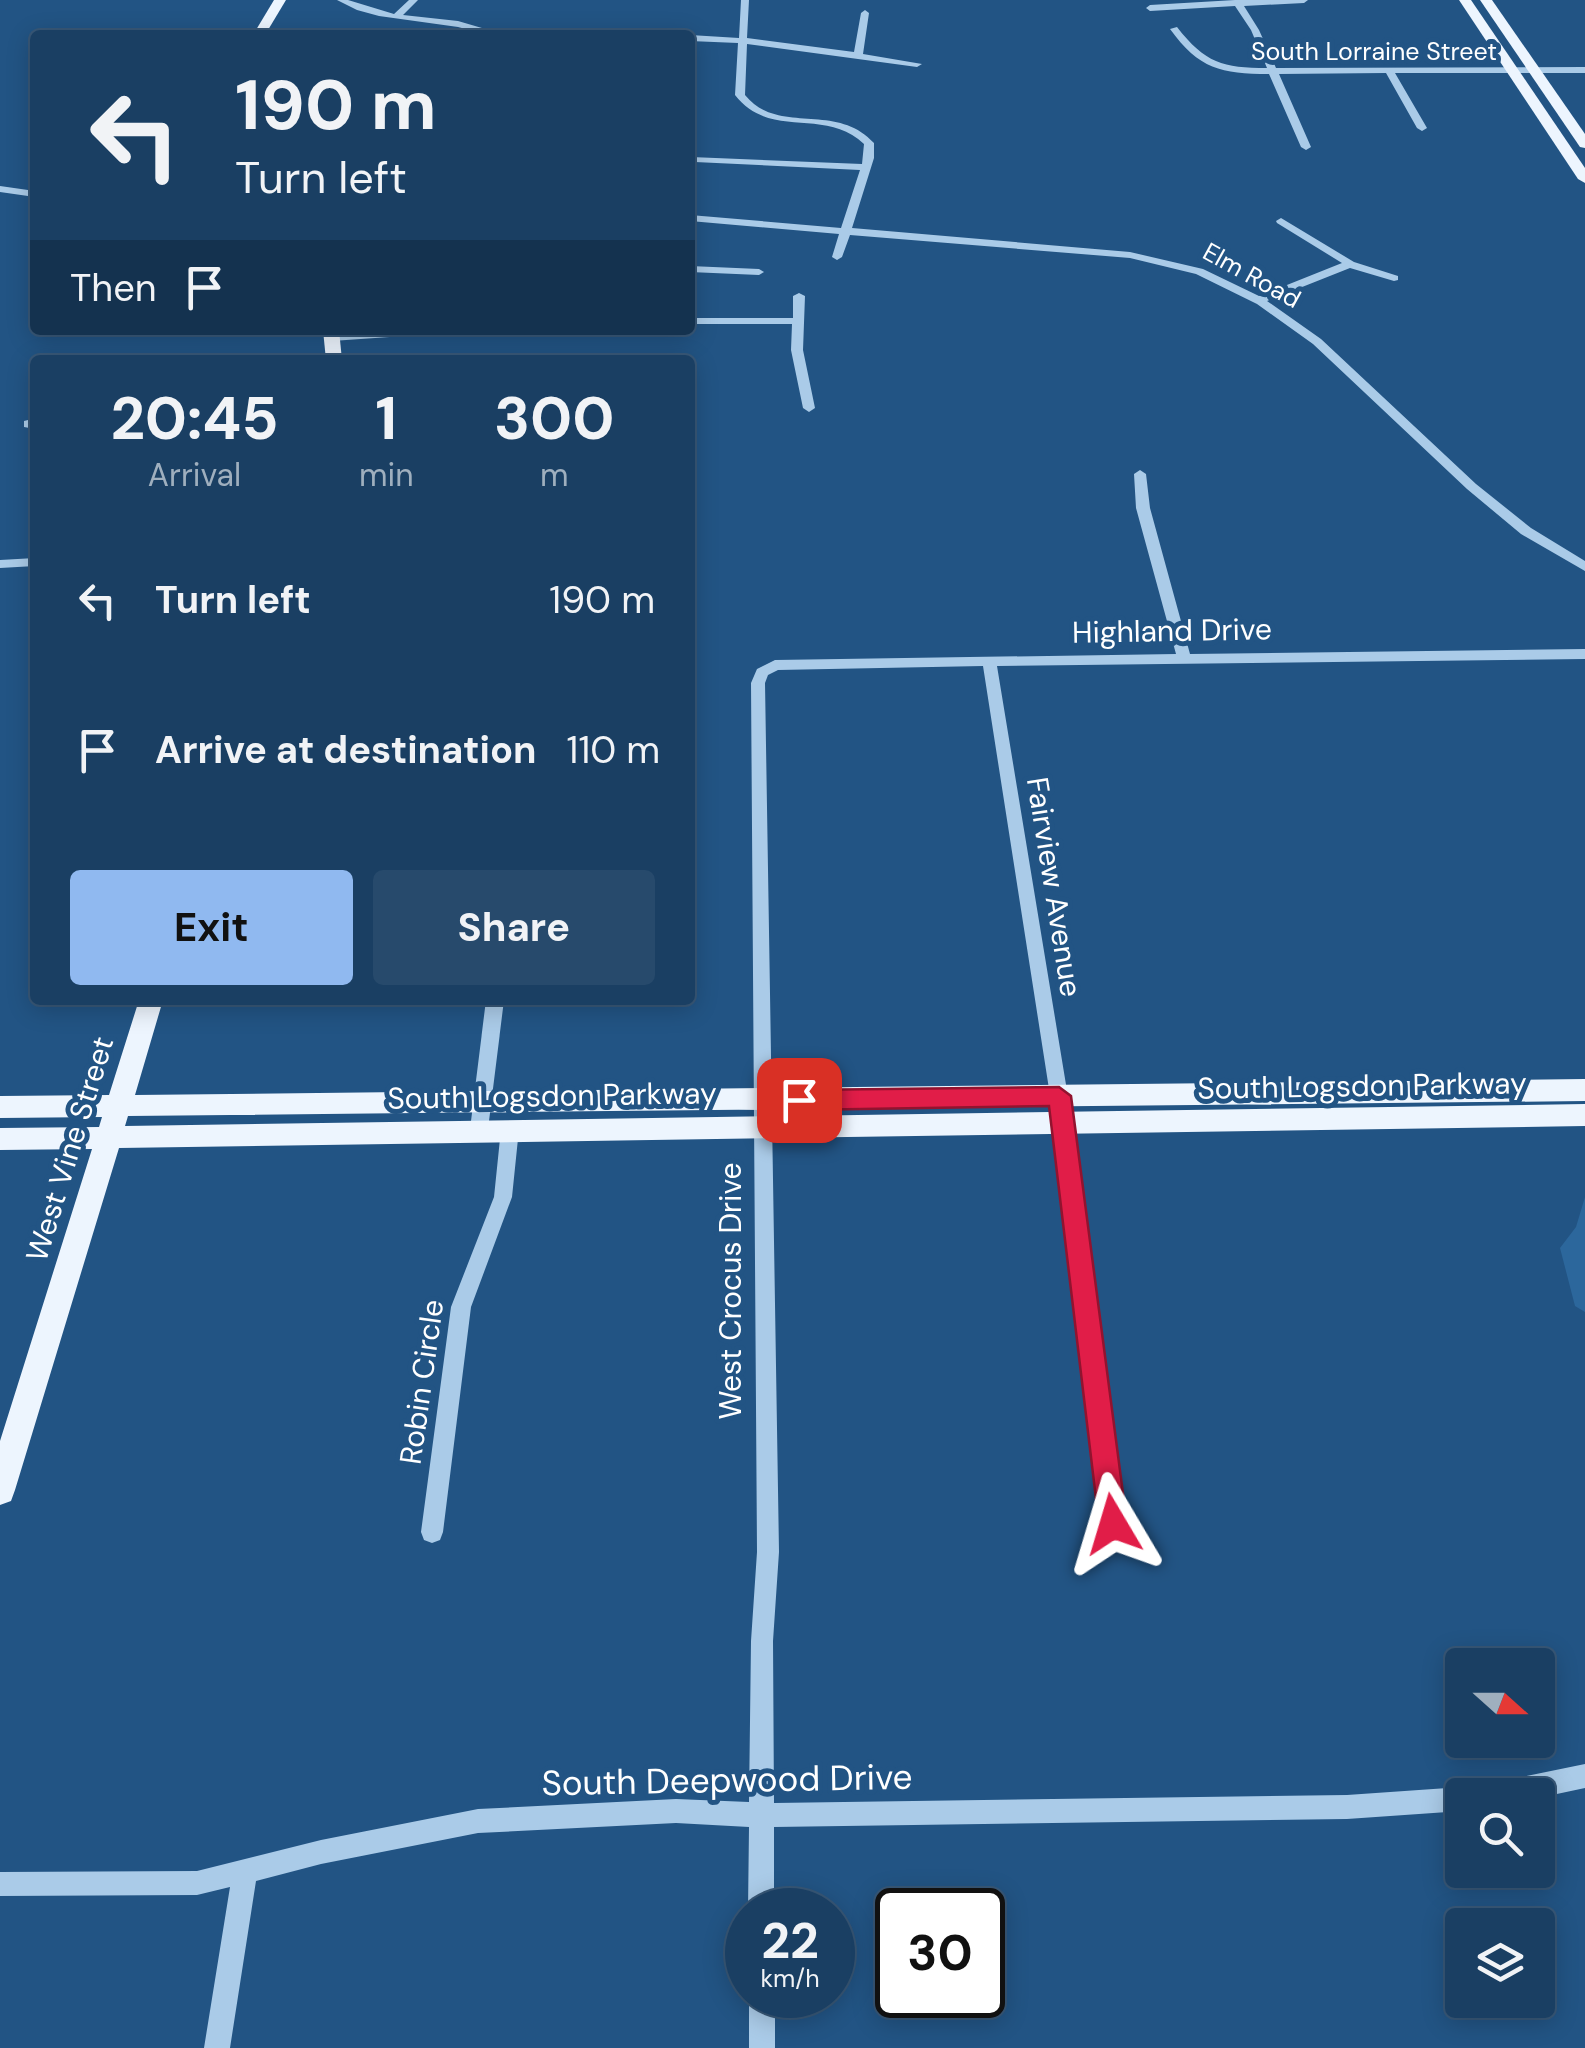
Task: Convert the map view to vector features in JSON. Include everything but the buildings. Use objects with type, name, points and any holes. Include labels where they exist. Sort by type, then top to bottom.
[{"type":"main road","points":[[262,30],[280,0]]},
{"type":"main road","points":[[1465,0],[1585,179]]},
{"type":"main road","points":[[1486,0],[1585,144]]},
{"type":"main road","name":"West Vine Street","points":[[0,1490],[148,1005]]},
{"type":"main road","name":"South Logsdon Parkway","points":[[1061,1109],[1364,1090],[1585,1090]]},
{"type":"main road","name":"South Logsdon Parkway","points":[[0,1106],[480,1116],[1061,1109],[1374,1118],[1585,1115]]},
{"type":"main road","name":"South Logsdon Parkway","points":[[0,1139],[108,1137],[480,1116],[510,1129],[762,1112]]},
{"type":"street","points":[[342,0],[396,17],[481,30]]},
{"type":"street","points":[[396,17],[414,0]]},
{"type":"street","points":[[745,0],[740,95],[744,104],[762,113],[836,123],[858,131],[870,148],[836,258]]},
{"type":"street","points":[[1150,8],[1304,0]]},
{"type":"street","points":[[1237,2],[1273,70],[1306,146]]},
{"type":"street","points":[[858,55],[865,13]]},
{"type":"street","name":"South Lorraine Street","points":[[1174,29],[1190,51],[1218,68],[1236,71],[1585,70]]},
{"type":"street","points":[[695,38],[743,40],[918,64]]},
{"type":"street","points":[[1389,71],[1422,128]]},
{"type":"street","points":[[695,158],[866,167]]},
{"type":"street","points":[[2,190],[30,193]]},
{"type":"street","name":"Elm Road","points":[[695,218],[1160,258],[1200,270],[1257,301],[1324,346],[1502,512],[1585,568]]},
{"type":"street","points":[[1280,221],[1350,264],[1394,278]]},
{"type":"street","points":[[1257,301],[1350,264]]},
{"type":"street","points":[[695,269],[760,272]]},
{"type":"street","points":[[799,296],[797,321],[809,408]]},
{"type":"street","points":[[695,321],[797,321]]},
{"type":"street","points":[[1140,474],[1144,508],[1184,659]]},
{"type":"street","points":[[0,564],[30,562]]},
{"type":"street","name":"Highland Drive","points":[[762,672],[774,665],[1585,654]]},
{"type":"street","name":"Fairview Avenue","points":[[989,662],[1061,1109],[1113,1524]]},
{"type":"street","name":"West Crocus Drive","points":[[761,1888],[768,1552],[758,683],[762,672]]},
{"type":"street","points":[[480,1116],[494,1005]]},
{"type":"street","points":[[1364,1090],[1374,1118]]},
{"type":"street","name":"Robin Circle","points":[[432,1532],[462,1306],[503,1197],[510,1129]]},
{"type":"street","points":[[1555,1782],[1585,1776]]},
{"type":"street","name":"South Deepwood Drive","points":[[0,1884],[197,1883],[446,1825],[676,1811],[760,1814],[1346,1807],[1445,1800]]},
{"type":"street","points":[[218,2048],[244,1872]]},
{"type":"street","points":[[762,2018],[762,2048]]},
{"type":"shaded area","points":[[1585,1197],[1585,1312],[1575,1306],[1560,1248],[1576,1227]]},
{"type":"route","points":[[799,1100],[1059,1096],[1113,1524]]}]
